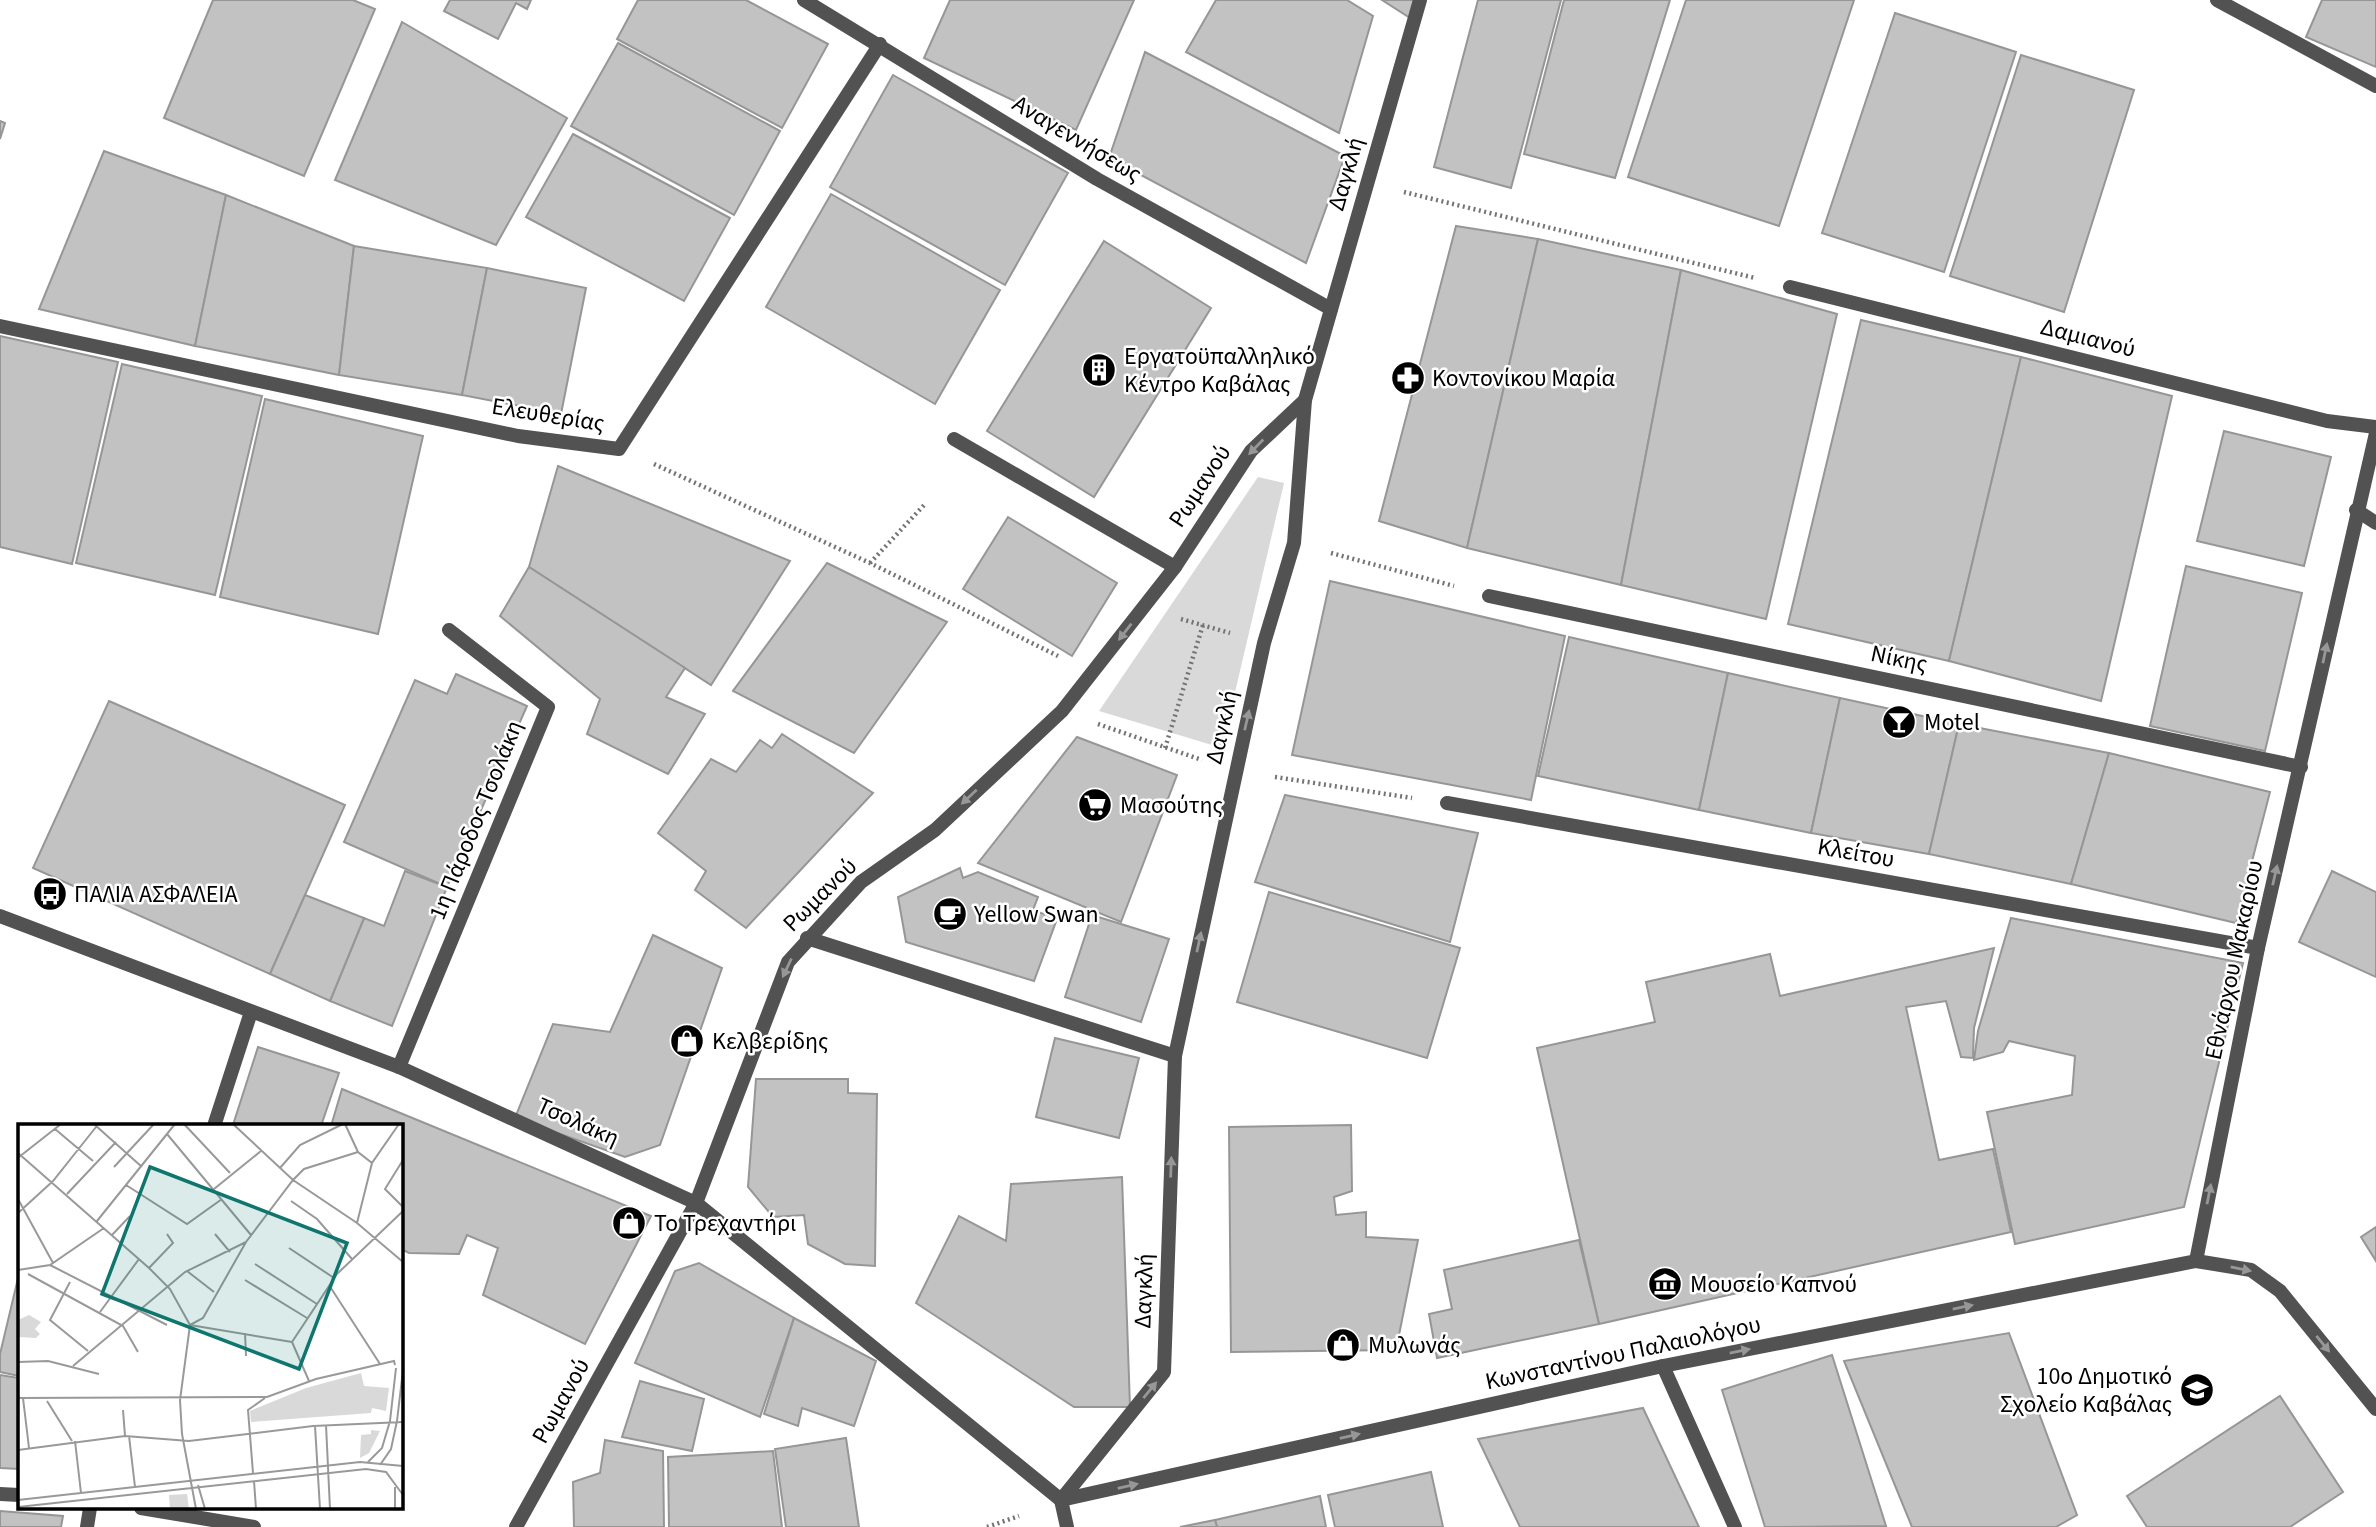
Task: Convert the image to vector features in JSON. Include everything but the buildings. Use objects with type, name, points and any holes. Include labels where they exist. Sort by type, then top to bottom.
[{"type":"street","name":"Αναγεννήσεως","points":[[804,0],[1097,179],[1331,309]]},
{"type":"street","name":"Δαγκλή","points":[[1061,1500],[1164,1372],[1175,1056],[1264,643],[1294,543],[1306,400],[1420,0]]},
{"type":"street","points":[[2217,0],[2376,86]]},
{"type":"street","name":"Ελευθερίας","points":[[0,326],[518,436],[619,449],[880,44]]},
{"type":"street","name":"Δαμιανού","points":[[1790,287],[2327,421],[2376,426]]},
{"type":"street","name":"Ρωμανού","points":[[516,1527],[696,1203],[788,962],[807,938],[861,882],[935,830],[1062,711],[1175,566],[1251,451],[1306,400]]},
{"type":"street","name":"Εθνάρχου Μακαρίου","points":[[2196,1261],[2258,948],[2301,767],[2356,510],[2376,433]]},
{"type":"street","points":[[954,439],[1175,566]]},
{"type":"street","points":[[2356,510],[2376,523]]},
{"type":"street","name":"Νίκης","points":[[1489,596],[2301,767]]},
{"type":"street","name":"1η Πάροδος Τσολάκη","points":[[399,1068],[548,707],[449,630]]},
{"type":"street","name":"Κλείτου","points":[[1447,803],[2258,948]]},
{"type":"street","name":"Τσολάκη","points":[[0,916],[399,1068],[696,1203],[1061,1500]]},
{"type":"street","points":[[807,938],[1175,1056]]},
{"type":"street","points":[[215,1124],[251,1012]]},
{"type":"street","points":[[2196,1261],[2251,1270],[2280,1291],[2376,1409]]},
{"type":"street","name":"Κωνσταντίνου Παλαιολόγου","points":[[1061,1500],[1663,1366],[2196,1261]]},
{"type":"street","points":[[1663,1366],[1735,1527]]},
{"type":"street","points":[[0,1494],[18,1495]]},
{"type":"street","points":[[1061,1500],[1067,1527]]},
{"type":"street","points":[[153,1510],[254,1527]]},
{"type":"path","points":[[1367,183],[1790,287]]},
{"type":"path","points":[[619,449],[870,563],[1093,673]]},
{"type":"path","points":[[870,563],[926,503]]},
{"type":"path","points":[[1294,543],[1489,596]]},
{"type":"path","points":[[1143,610],[1264,643]]},
{"type":"path","points":[[1165,748],[1203,625]]},
{"type":"path","points":[[1062,711],[1235,771],[1447,803]]},
{"type":"shaded area","points":[[1258,477],[1284,483],[1222,748],[1099,711]]},
{"type":"place","name":"Εργατοϋπαλληλικό Κέντρο Καβάλας","points":[[1099,370]]},
{"type":"place","name":"Κοντονίκου Μαρία","points":[[1408,378]]},
{"type":"place","name":"Motel","points":[[1899,722]]},
{"type":"place","name":"Μασούτης","points":[[1095,805]]},
{"type":"place","name":"ΠΑΛΙΑ ΑΣΦΑΛΕΙΑ","points":[[50,894]]},
{"type":"place","name":"Yellow Swan","points":[[950,914]]},
{"type":"place","name":"Κελβερίδης","points":[[687,1041]]},
{"type":"place","name":"Το Τρεχαντήρι","points":[[629,1223]]},
{"type":"place","name":"Μουσείο Καπνού","points":[[1665,1284]]},
{"type":"place","name":"Μυλωνάς","points":[[1343,1345]]},
{"type":"place","name":"10ο Δημοτικό Σχολείο Καβάλας","points":[[2197,1390]]}]
